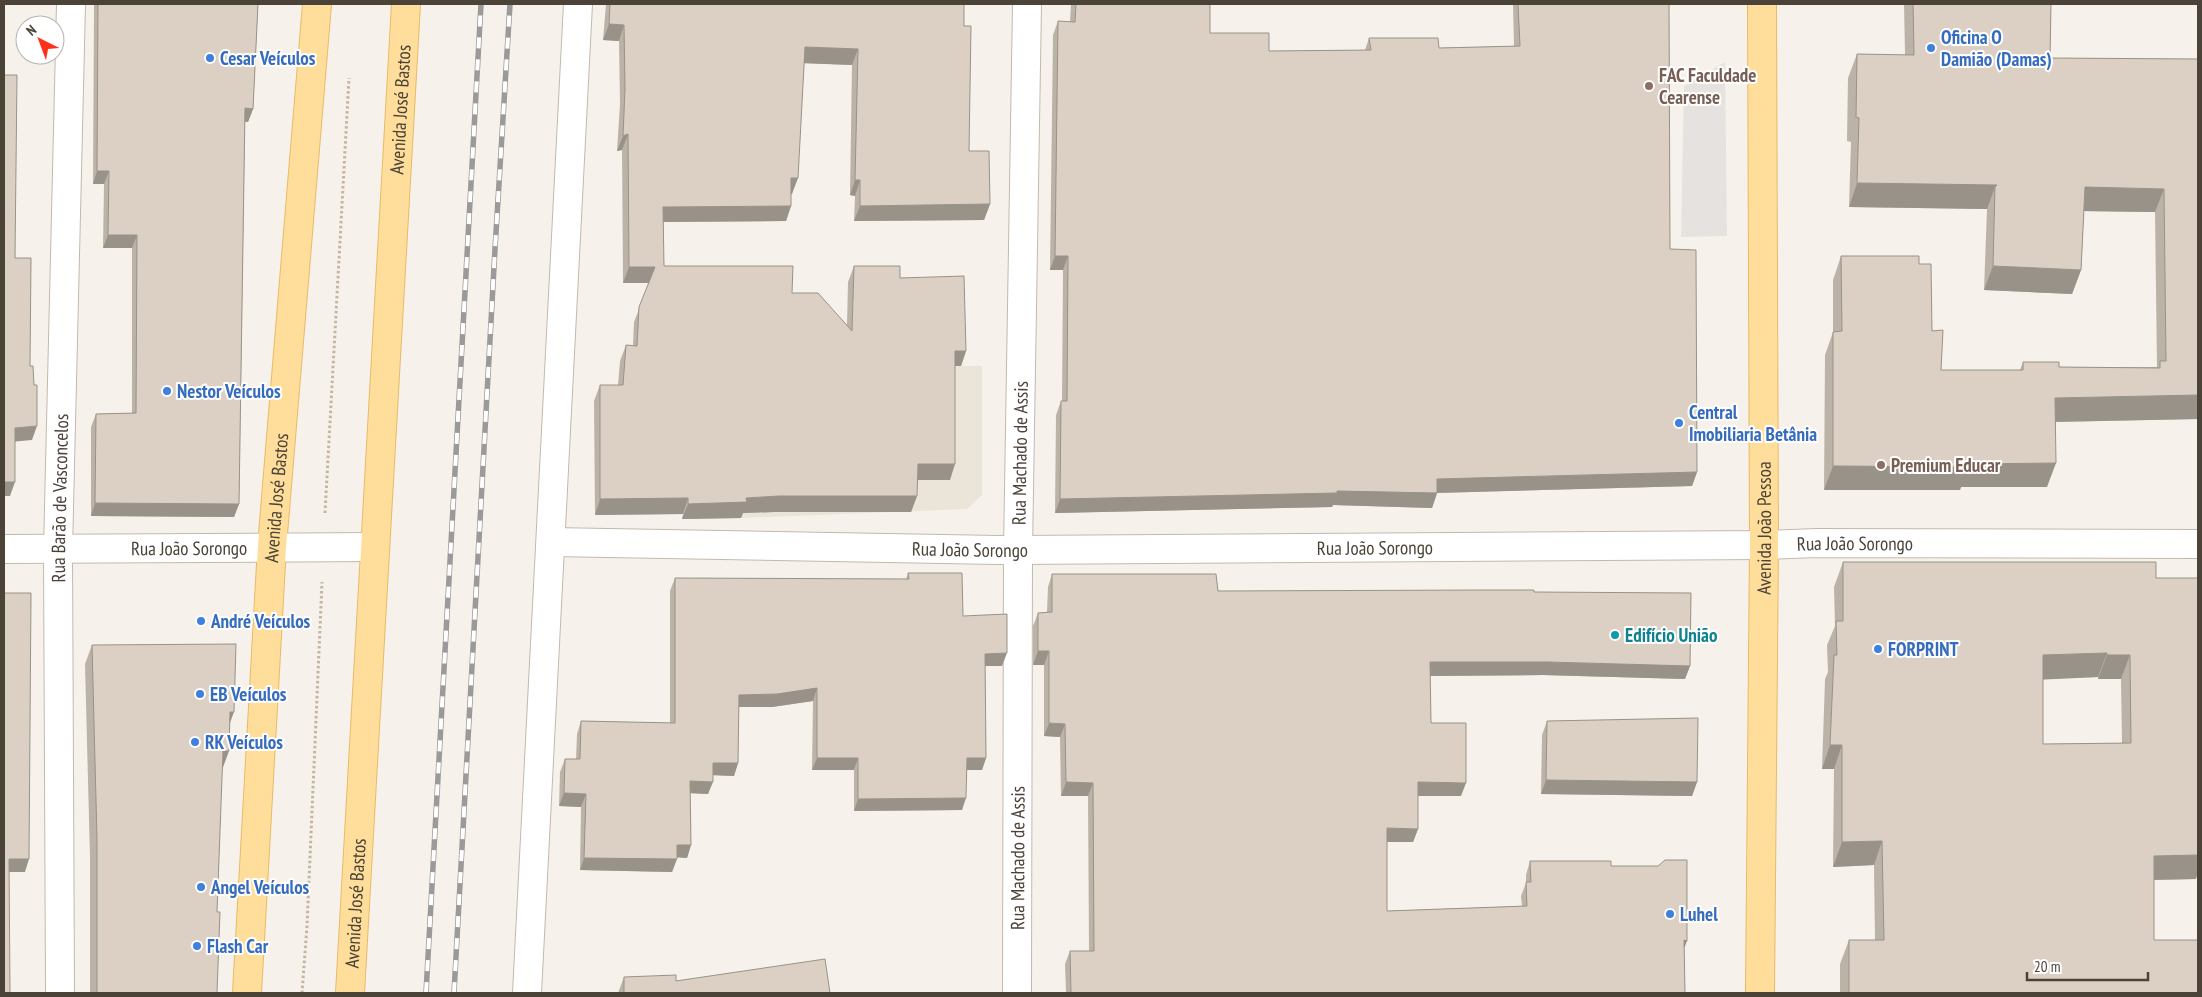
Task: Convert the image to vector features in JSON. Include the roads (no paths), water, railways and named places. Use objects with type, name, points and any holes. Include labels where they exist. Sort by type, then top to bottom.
[{"type":"main road","name":"Avenida José Bastos","points":[[247,993],[272,546],[318,4]]},
{"type":"main road","name":"Avenida José Bastos","points":[[350,993],[406,4]]},
{"type":"main road","name":"Avenida João Pessoa","points":[[1760,993],[1764,545],[1762,4]]},
{"type":"street","name":"Rua Barão de Vasconcelos","points":[[60,993],[58,550],[71,4]]},
{"type":"street","points":[[527,993],[578,4]]},
{"type":"street","name":"Rua Machado de Assis","points":[[1017,993],[1018,550],[1027,4]]},
{"type":"street","name":"Rua João Sorongo","points":[[551,542],[1018,550],[1764,545],[1817,543],[2198,544]]},
{"type":"street","name":"Rua João Sorongo","points":[[4,549],[58,550],[272,546],[375,547]]},
{"type":"railway","points":[[426,993],[481,4]]},
{"type":"railway","points":[[454,993],[510,4]]},
{"type":"place","name":"Oficina O Damião (Damas)","points":[[1931,48]]},
{"type":"place","name":"Cesar Veículos","points":[[210,58]]},
{"type":"place","name":"FAC Faculdade Cearense","points":[[1649,86]]},
{"type":"place","name":"Nestor Veículos","points":[[167,391]]},
{"type":"place","name":"Central Imobiliaria Betânia","points":[[1679,423]]},
{"type":"place","name":"Premium Educar","points":[[1881,465]]},
{"type":"place","name":"André Veículos","points":[[201,621]]},
{"type":"place","name":"Edifício União","points":[[1615,635]]},
{"type":"place","name":"FORPRINT","points":[[1878,649]]},
{"type":"place","name":"EB Veículos","points":[[200,694]]},
{"type":"place","name":"RK Veículos","points":[[195,742]]},
{"type":"place","name":"Angel Veículos","points":[[201,887]]},
{"type":"place","name":"Luhel","points":[[1670,914]]},
{"type":"place","name":"Flash Car","points":[[197,946]]}]
